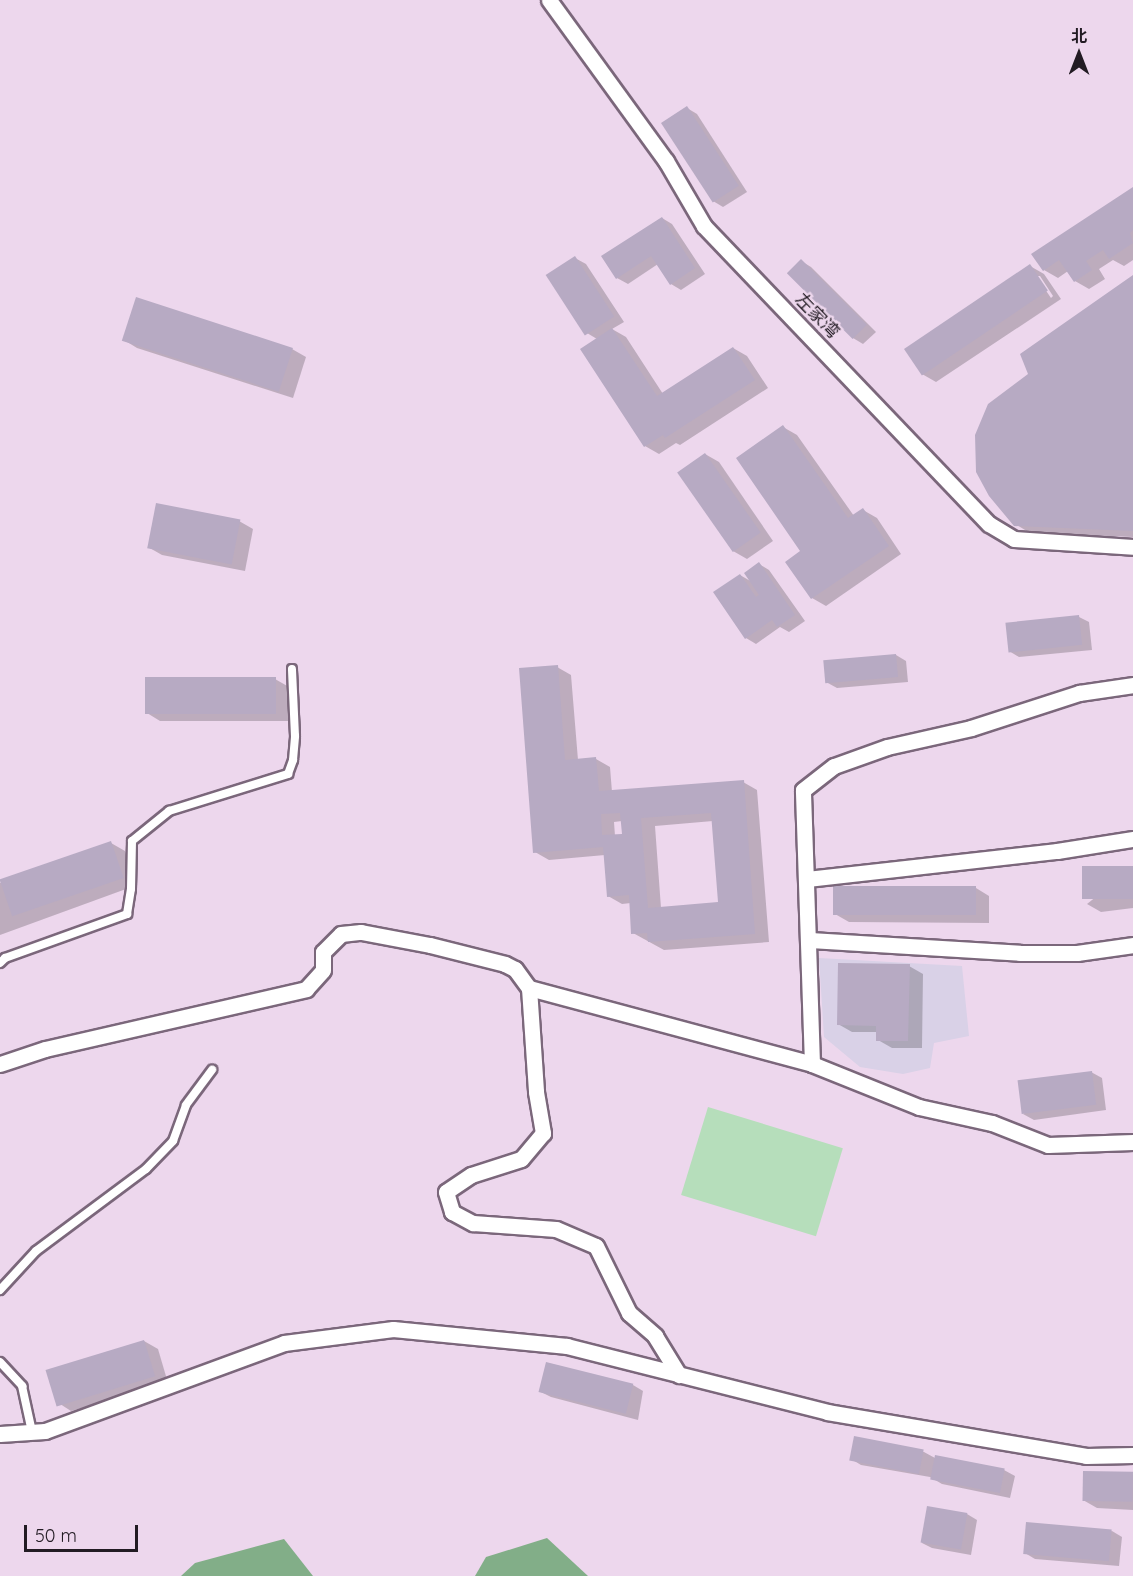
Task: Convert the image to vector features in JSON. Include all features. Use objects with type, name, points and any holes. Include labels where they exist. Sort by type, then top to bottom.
[{"type":"street","name":"左家湾","points":[[549,0],[666,161],[704,226],[988,524],[1014,539],[1133,547]]},
{"type":"street","points":[[812,1064],[810,940],[803,790],[834,766],[887,747],[971,728],[1079,693],[1133,685]]},
{"type":"street","points":[[807,879],[1057,851],[1133,839]]},
{"type":"street","points":[[1,1061],[306,989],[323,970],[323,952],[341,934],[361,932],[430,945],[505,964],[514,969],[529,988],[536,1092],[543,1132],[520,1159],[471,1175],[446,1192],[452,1212],[473,1223],[556,1229],[596,1246],[629,1313],[655,1336],[679,1375]]},
{"type":"street","points":[[810,940],[1020,953],[1077,953],[1133,945]]},
{"type":"street","points":[[529,988],[812,1064],[919,1107],[992,1123],[1048,1145],[1133,1142]]},
{"type":"street","points":[[0,1434],[45,1431],[284,1343],[393,1329],[567,1346],[827,1412],[1086,1456],[1133,1455]]},
{"type":"lane","points":[[0,963],[5,958],[127,914],[131,890],[132,841],[169,811],[288,774],[293,760],[295,736],[292,669]]},
{"type":"lane","points":[[0,1290],[36,1251],[146,1169],[174,1141],[186,1105],[212,1070]]},
{"type":"lane","points":[[0,1362],[22,1386],[32,1432]]},
{"type":"shaded area","points":[[819,958],[962,966],[969,1036],[934,1043],[930,1068],[903,1074],[860,1067],[824,1037]]},
{"type":"green space","points":[[708,1107],[843,1148],[816,1236],[681,1195]]},
{"type":"green space","points":[[547,1538],[588,1576],[475,1576],[486,1557]]},
{"type":"green space","points":[[284,1539],[313,1576],[181,1576],[195,1563]]},
{"type":"building","points":[[687,106],[739,186],[713,203],[661,123]]},
{"type":"building","points":[[1133,187],[1133,230],[1130,233],[1133,243],[1109,259],[1103,250],[1086,261],[1092,270],[1074,282],[1059,260],[1043,271],[1031,254]]},
{"type":"building","points":[[662,217],[695,268],[670,285],[651,256],[616,279],[601,256]]},
{"type":"building","points":[[575,256],[614,316],[585,335],[546,275]]},
{"type":"building","points":[[801,259],[867,325],[853,339],[787,273]]},
{"type":"building","points":[[1030,264],[1048,291],[922,376],[904,349]]},
{"type":"building","points":[[1133,275],[1133,531],[1014,526],[989,496],[976,472],[975,435],[988,404],[1028,374],[1020,354]]},
{"type":"building","points":[[136,297],[293,348],[279,392],[122,341]]},
{"type":"building","points":[[612,328],[657,396],[733,347],[755,380],[665,438],[663,435],[644,447],[580,349]]},
{"type":"building","points":[[783,425],[848,518],[863,508],[889,546],[811,599],[785,562],[800,551],[736,458]]},
{"type":"building","points":[[705,453],[761,532],[733,552],[677,473]]},
{"type":"building","points":[[156,503],[240,519],[232,565],[147,548]]},
{"type":"building","points":[[759,562],[795,615],[777,627],[772,620],[745,639],[713,592],[740,574],[756,597],[759,595],[744,573]]},
{"type":"building","points":[[1079,615],[1082,645],[1009,653],[1005,623]]},
{"type":"building","points":[[896,654],[898,677],[825,683],[823,660]]},
{"type":"building","points":[[558,665],[565,760],[596,757],[599,791],[744,780],[755,934],[648,942],[647,933],[631,934],[629,895],[607,897],[603,847],[533,853],[519,668]],"holes":[[[620,813],[622,834],[602,835],[601,814]],[[711,813],[718,902],[648,908],[641,818]]]},
{"type":"building","points":[[145,677],[276,677],[276,714],[145,714]]},
{"type":"building","points":[[111,841],[124,878],[12,916],[0,879]]},
{"type":"building","points":[[1082,866],[1133,866],[1133,899],[1082,899]]},
{"type":"building","points":[[833,886],[976,886],[976,915],[833,915]]},
{"type":"building","points":[[838,963],[910,964],[908,1041],[876,1041],[876,1026],[837,1025]]},
{"type":"building","points":[[1092,1071],[1096,1105],[1022,1114],[1018,1080]]},
{"type":"building","points":[[144,1340],[155,1376],[57,1406],[46,1370]]},
{"type":"building","points":[[546,1362],[633,1384],[626,1414],[539,1392]]},
{"type":"building","points":[[854,1436],[924,1450],[919,1474],[849,1461]]},
{"type":"building","points":[[935,1455],[1005,1469],[1000,1493],[930,1480]]},
{"type":"building","points":[[1083,1471],[1133,1472],[1132,1502],[1082,1501]]},
{"type":"building","points":[[927,1506],[967,1513],[961,1550],[921,1542]]},
{"type":"building","points":[[1026,1522],[1112,1529],[1109,1561],[1023,1554]]}]
